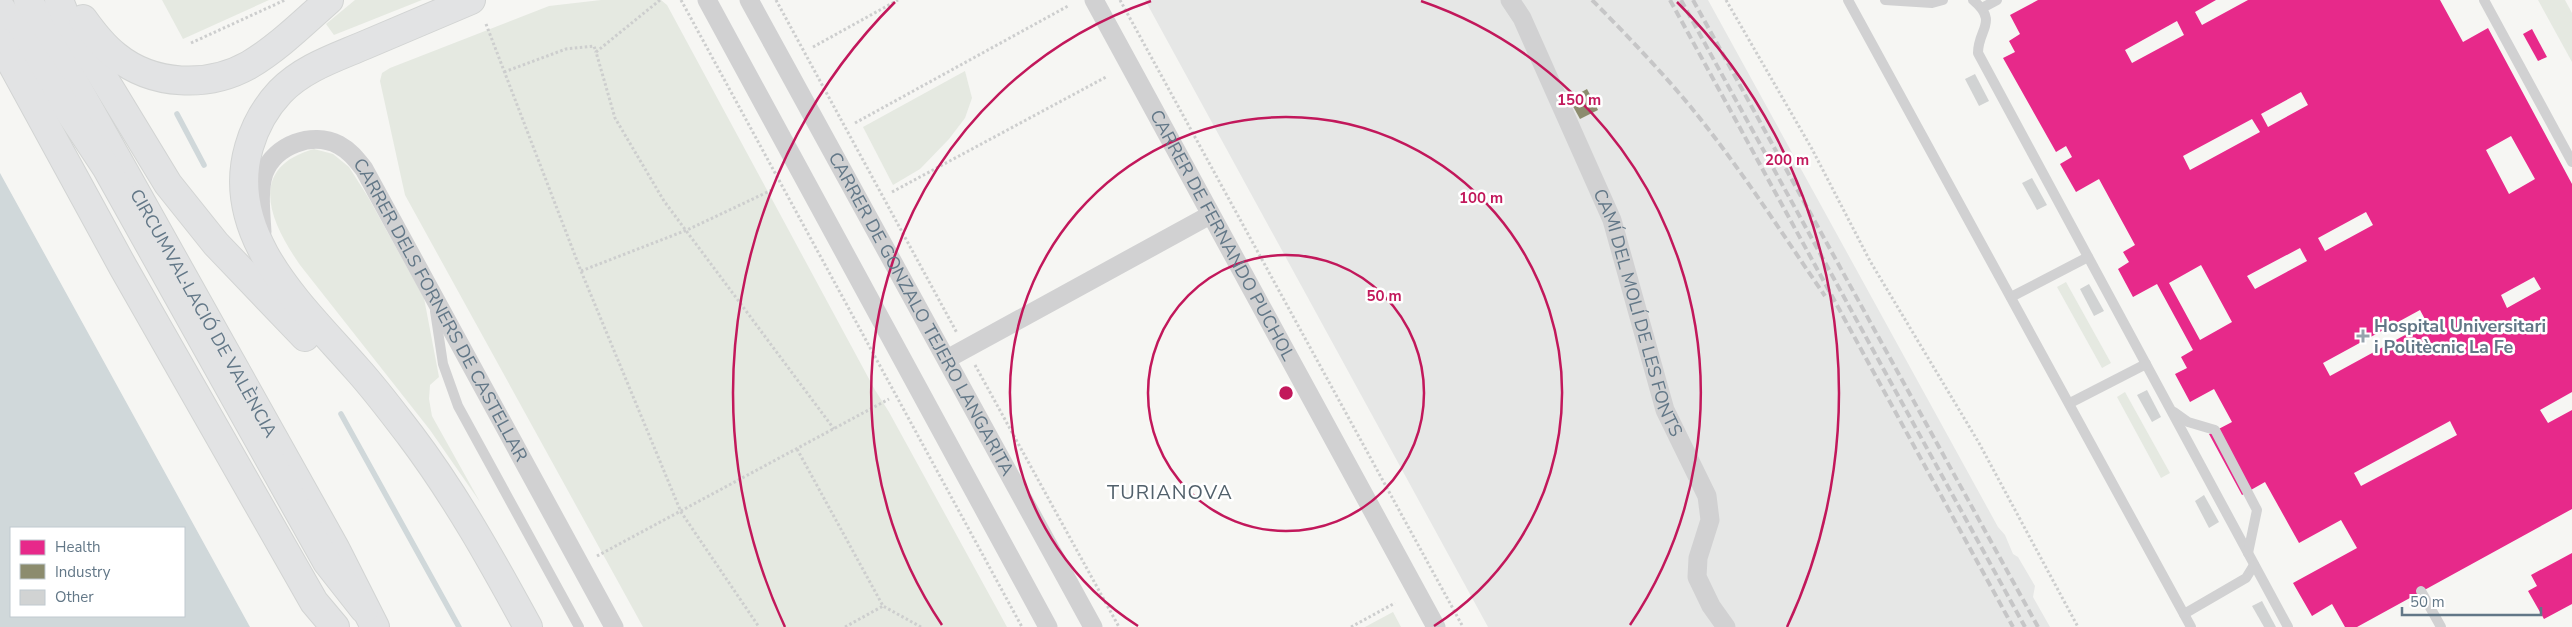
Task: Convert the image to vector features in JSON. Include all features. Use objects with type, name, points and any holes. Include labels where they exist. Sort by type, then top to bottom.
[{"type":"highway","name":"CIRCUMVAL·LACIÓ DE VALÈNCIA","points":[[28,0],[336,548],[369,618]]},
{"type":"highway","points":[[58,0],[145,149],[194,218],[216,244],[364,400],[430,482],[458,503]]},
{"type":"highway","points":[[68,0],[99,41],[116,57],[136,69],[159,78],[182,81],[206,80],[230,74],[249,65],[328,0]]},
{"type":"highway","points":[[471,0],[312,68],[293,80],[270,103],[253,132],[246,157],[243,180],[245,202],[251,227],[263,250],[298,303],[365,378],[458,503],[528,627]]},
{"type":"highway","points":[[0,7],[106,167],[327,562],[369,618]]},
{"type":"highway","points":[[0,42],[123,267],[314,602],[324,627]]},
{"type":"highway","points":[[314,602],[336,627]]},
{"type":"street","points":[[707,0],[1048,627]]},
{"type":"street","name":"CARRER DE GONZALO TEJERO LANGARITA","points":[[749,0],[1093,627]]},
{"type":"street","name":"CARRER DE FERNANDO PUCHOL","points":[[1094,0],[1436,627]]},
{"type":"street","name":"CAMÍ DEL MOLÍ DE LES FONTS","points":[[1510,0],[1526,27],[1612,220],[1641,316],[1665,410],[1707,496],[1710,520],[1698,558],[1698,577],[1711,606],[1726,627]]},
{"type":"street","name":"CARRER DELS FORNERS DE CASTELLAR","points":[[263,250],[260,198],[264,174],[271,161],[282,150],[311,139],[330,142],[352,153],[364,169],[614,627]]},
{"type":"street","points":[[947,359],[1210,215]]},
{"type":"lane","points":[[1848,0],[2191,627]]},
{"type":"lane","points":[[1885,0],[1932,3],[1943,0]]},
{"type":"lane","points":[[1974,0],[1982,8],[1987,20],[1978,46],[1978,53],[2288,627]]},
{"type":"lane","points":[[1982,8],[1997,0]]},
{"type":"lane","points":[[2484,0],[2572,162]]},
{"type":"lane","points":[[2011,297],[2088,257]]},
{"type":"lane","points":[[432,293],[443,364],[458,406],[579,627]]},
{"type":"lane","points":[[2070,403],[2146,364]]},
{"type":"lane","points":[[2171,410],[2188,422],[2215,430],[2254,502],[2256,520],[2248,554]]},
{"type":"lane","points":[[2184,614],[2246,578],[2254,564]]},
{"type":"lane","points":[[2421,591],[2441,627]]},
{"type":"path","points":[[191,43],[285,0]]},
{"type":"path","points":[[596,52],[660,0]]},
{"type":"path","points":[[681,0],[1022,627]]},
{"type":"path","points":[[776,0],[1119,627]]},
{"type":"path","points":[[813,47],[898,0]]},
{"type":"path","points":[[1120,0],[1462,627]]},
{"type":"path","points":[[1726,0],[1812,149],[1870,261],[1979,443],[2078,627]]},
{"type":"path","points":[[855,123],[1068,6]]},
{"type":"path","points":[[486,24],[581,271],[681,512],[759,627]]},
{"type":"path","points":[[504,72],[566,49],[594,46],[615,118],[664,200],[834,429]]},
{"type":"path","points":[[892,192],[1106,77]]},
{"type":"path","points":[[581,271],[687,230],[774,189]]},
{"type":"path","points":[[596,557],[889,399]]},
{"type":"path","points":[[797,449],[884,606],[920,627]]},
{"type":"path","points":[[1351,627],[1395,603]]},
{"type":"path","points":[[845,627],[884,606]]},
{"type":"shaded area","points":[[162,0],[269,0],[183,39]]},
{"type":"shaded area","points":[[355,0],[422,0],[334,35],[326,24]]},
{"type":"shaded area","points":[[601,0],[661,0],[667,5],[875,390],[889,412],[1007,627],[643,627],[405,195],[380,81],[382,73],[390,68],[549,6]]},
{"type":"shaded area","points":[[1145,0],[1708,0],[1998,527],[2005,535],[2013,554],[2018,557],[2035,586],[2033,597],[2050,627],[1488,627]]},
{"type":"shaded area","points":[[2538,0],[2565,0],[2572,13],[2572,62]]},
{"type":"shaded area","points":[[965,71],[972,98],[965,118],[949,139],[920,169],[893,185],[863,127]]},
{"type":"shaded area","points":[[314,149],[333,154],[349,167],[368,197],[424,298],[439,377],[430,385],[429,399],[432,416],[480,502],[430,430],[300,265],[280,231],[273,214],[270,198],[272,183],[279,169],[293,158]]},
{"type":"shaded area","points":[[0,173],[250,627],[0,627]]},
{"type":"shaded area","points":[[2066,282],[2111,363],[2102,368],[2057,287]]},
{"type":"shaded area","points":[[2125,392],[2170,473],[2161,478],[2117,397]]},
{"type":"shaded area","points":[[1393,612],[1401,627],[1365,627]]},
{"type":"building: Health","name":"Hospital Universitari i Politècnic La Fe","points":[[2038,0],[2216,0],[2195,12],[2202,25],[2248,0],[2440,0],[2463,42],[2488,28],[2572,184],[2572,392],[2540,410],[2548,423],[2572,410],[2572,509],[2357,627],[2345,627],[2332,604],[2312,616],[2293,583],[2357,548],[2341,520],[2299,543],[2265,482],[2242,495],[2209,434],[2232,422],[2214,389],[2190,402],[2175,374],[2187,368],[2181,357],[2193,350],[2157,284],[2133,297],[2118,269],[2129,262],[2123,252],[2135,245],[2099,179],[2076,192],[2060,164],[2072,157],[2066,146],[2056,152],[2003,58],[2015,52],[2009,41],[2020,34],[2010,15]],"holes":[[[2177,21],[2184,35],[2132,63],[2125,50]],[[2301,92],[2308,105],[2268,127],[2261,114]],[[2252,119],[2260,132],[2190,170],[2183,156]],[[2511,136],[2535,179],[2509,194],[2486,150]],[[2366,212],[2373,225],[2325,251],[2318,238]],[[2300,248],[2307,261],[2255,289],[2247,276]],[[2201,265],[2232,322],[2200,340],[2169,283]],[[2534,277],[2541,289],[2507,308],[2501,295]],[[2420,310],[2427,323],[2330,376],[2323,363]],[[2450,421],[2457,435],[2361,486],[2354,473]]]},
{"type":"building: Health","points":[[2532,29],[2547,57],[2538,61],[2523,34]]},
{"type":"building: Health","points":[[2572,553],[2572,604],[2544,619],[2528,591],[2537,586],[2531,575]]},
{"type":"building: Industry","points":[[1587,89],[1598,110],[1580,119],[1569,99]]},
{"type":"building: Other","points":[[1975,74],[1989,101],[1979,106],[1965,79]]},
{"type":"building: Other","points":[[2032,178],[2047,205],[2037,210],[2022,183]]},
{"type":"building: Other","points":[[2089,284],[2104,311],[2094,316],[2080,289]]},
{"type":"building: Other","points":[[2147,390],[2161,417],[2152,422],[2137,395]]},
{"type":"building: Other","points":[[2204,495],[2219,522],[2209,528],[2195,501]]},
{"type":"building: Other","points":[[2262,601],[2276,627],[2264,627],[2252,606]]},
{"type":"waterway","points":[[177,114],[204,165]]},
{"type":"waterway","points":[[341,414],[459,627]]},
{"type":"railway","points":[[1592,0],[1690,106],[1726,152],[1825,296]]},
{"type":"railway","points":[[1670,0],[2013,627]]},
{"type":"railway","points":[[1681,0],[2025,627]]},
{"type":"railway","points":[[1693,0],[2038,627]]},
{"type":"place","name":"Hospital Universitari i Politècnic La Fe","points":[[2363,336]]},
{"type":"district","name":"TURIANOVA","points":[[1170,492]]}]
